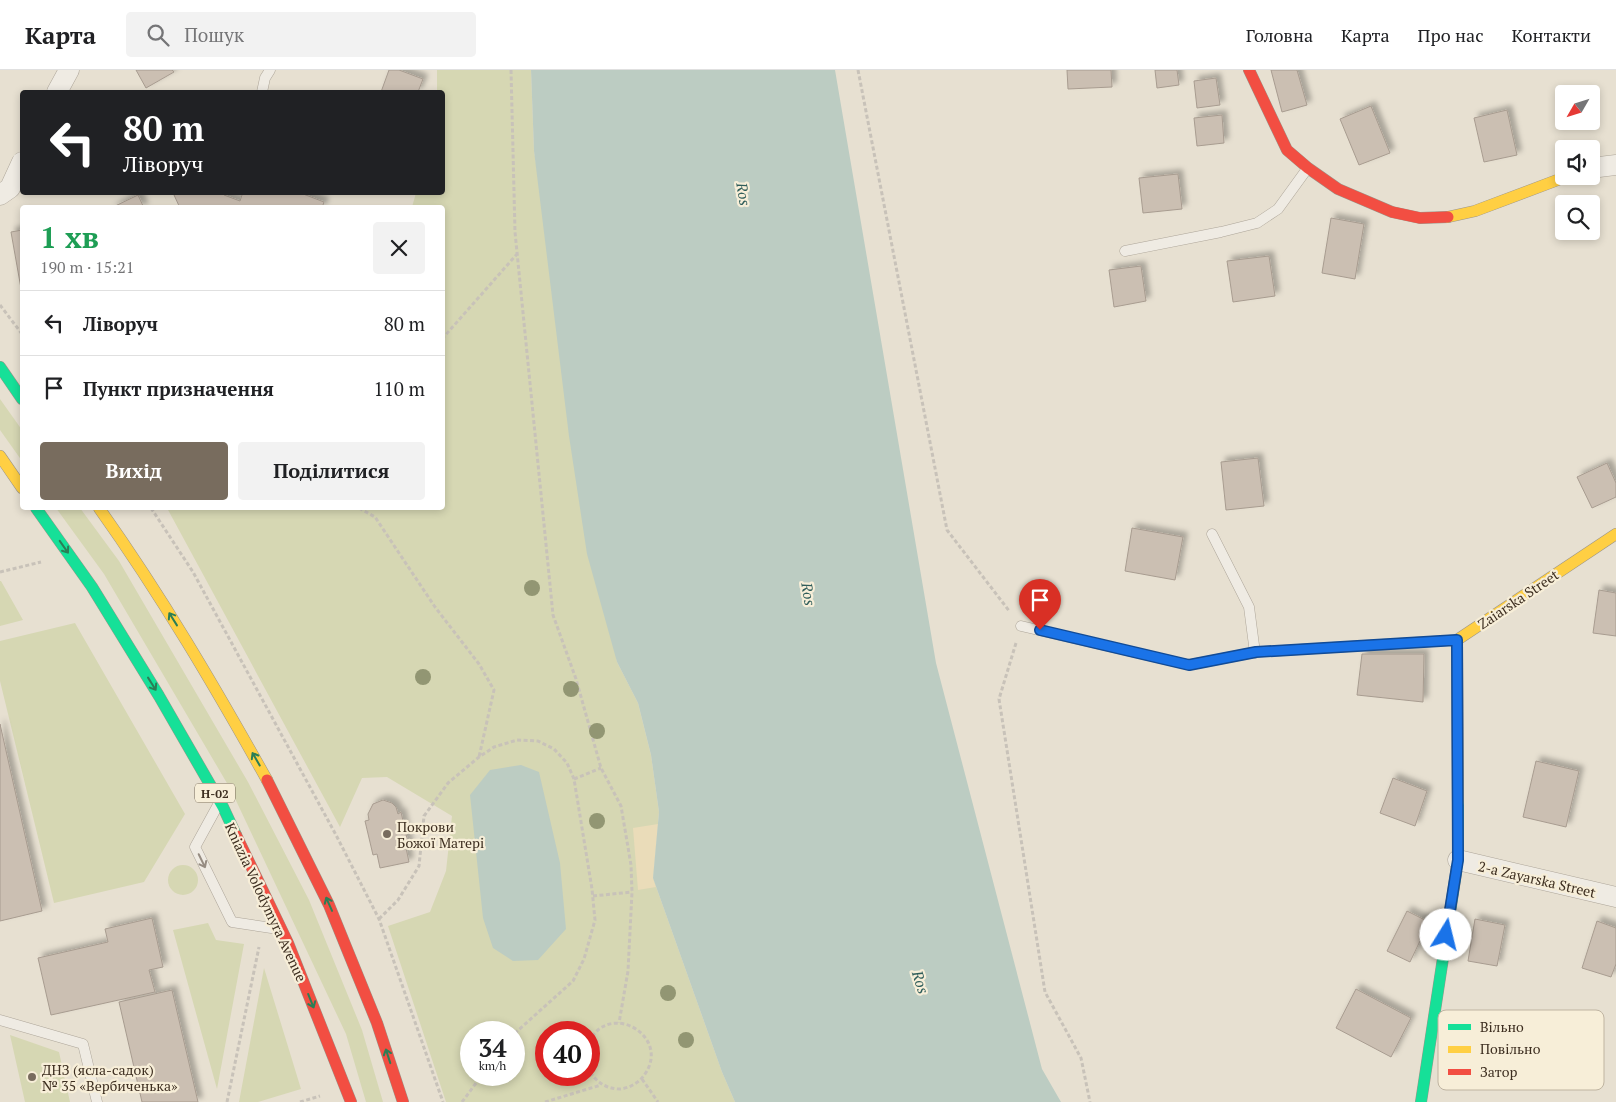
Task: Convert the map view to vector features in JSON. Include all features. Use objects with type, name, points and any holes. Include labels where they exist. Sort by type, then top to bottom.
[{"type":"main road","points":[[1249,70],[1287,150],[1308,168],[1338,189],[1392,212],[1420,218],[1446,217],[1475,210],[1555,181]]},
{"type":"main road","points":[[0,367],[20,396]]},
{"type":"main road","points":[[0,456],[20,485]]},
{"type":"main road","name":"Kniazia Volodymyra Avenue","points":[[37,510],[92,587],[159,696],[220,802],[281,929],[350,1102]]},
{"type":"main road","points":[[100,510],[134,557],[207,673],[275,793],[329,905],[377,1024],[403,1102]]},
{"type":"main road","name":"Zaiarska Street","points":[[1457,640],[1616,534]]},
{"type":"main road","points":[[1421,1102],[1458,860],[1457,640]]},
{"type":"street","points":[[58,90],[69,70]]},
{"type":"street","points":[[1600,167],[1616,165]]},
{"type":"street","points":[[0,195],[10,188],[20,166]]},
{"type":"street","name":"2-a Zayarska Street","points":[[1458,860],[1616,897]]},
{"type":"lane","points":[[262,90],[265,78],[270,70]]},
{"type":"lane","points":[[1125,251],[1257,223],[1278,209],[1308,168]]},
{"type":"lane","points":[[1212,534],[1250,607],[1254,653]]},
{"type":"lane","points":[[1022,626],[1189,665],[1254,653],[1457,640]]},
{"type":"lane","points":[[220,802],[196,847],[232,922],[281,929]]},
{"type":"lane","points":[[0,1020],[83,1044],[97,1102]]},
{"type":"path","points":[[512,70],[515,232],[553,615],[576,678],[601,768],[621,806],[631,865],[632,892],[628,971],[619,1023]]},
{"type":"path","points":[[858,70],[947,530],[1022,626],[999,699],[1046,992],[1081,1058],[1090,1102]]},
{"type":"path","points":[[445,336],[517,254]]},
{"type":"path","points":[[0,305],[20,331]]},
{"type":"path","points":[[362,510],[375,518],[435,608],[479,664],[494,690],[479,757]]},
{"type":"path","points":[[0,572],[44,561],[40,554]]},
{"type":"path","points":[[379,919],[398,900],[419,866],[424,816],[448,783],[479,757],[494,748],[517,740],[538,741],[554,749],[567,763],[574,779],[593,896],[595,920],[584,959],[573,981],[525,1024]]},
{"type":"path","points":[[574,779],[601,768]]},
{"type":"path","points":[[593,896],[632,892]]},
{"type":"path","points":[[227,1102],[261,939],[254,926]]},
{"type":"path","points":[[545,1102],[602,1084],[612,1088],[623,1089],[633,1086],[642,1079],[648,1070],[651,1060],[650,1049],[640,1030],[630,1025],[619,1023],[609,1024],[600,1028]]},
{"type":"path","points":[[642,1079],[658,1102]]},
{"type":"path","points":[[462,1102],[474,1086]]},
{"type":"path","points":[[316,1087],[322,1102]]},
{"type":"path","points":[[300,1102],[320,1096]]},
{"type":"green space","points":[[437,70],[531,70],[534,151],[617,662],[638,703],[651,755],[659,812],[653,878],[722,1072],[735,1102],[446,1102],[388,926],[430,912],[446,871],[452,816],[387,777],[362,778],[340,827],[168,510],[445,510],[445,205],[413,205],[415,195],[445,195],[445,90],[437,90]]},
{"type":"green space","points":[[0,399],[20,427],[20,458],[0,430]]},
{"type":"green space","points":[[57,510],[81,510],[119,561],[248,782],[309,900],[362,1030],[383,1102],[366,1102],[346,1034],[231,790],[104,574]]},
{"type":"green space","points":[[1,581],[23,620],[0,626]]},
{"type":"green space","points":[[75,623],[185,814],[144,882],[54,903],[0,681],[0,641]]},
{"type":"green space","points":[[183,865],[189,866],[197,874],[197,886],[189,894],[183,895],[177,894],[169,886],[168,880],[169,874],[177,866]]},
{"type":"green space","points":[[208,923],[216,940],[244,944],[217,1089],[173,930]]},
{"type":"green space","points":[[264,968],[301,1089],[258,1102],[239,1102]]},
{"type":"green space","name":"ДНЗ (ясла-садок) № 35 «Вербиченька»","points":[[10,1035],[59,1052],[70,1102],[25,1102]]},
{"type":"sand","points":[[658,824],[653,878],[656,887],[638,890],[633,828]]},
{"type":"water","name":"Ros","points":[[531,70],[835,70],[936,663],[1042,1069],[1061,1102],[735,1102],[722,1072],[653,878],[659,812],[651,755],[638,703],[617,662],[587,554],[569,436],[534,151]]},
{"type":"water","points":[[521,765],[539,772],[560,863],[566,929],[538,960],[513,961],[493,948],[483,918],[470,795],[490,770]]},
{"type":"building","points":[[136,70],[172,70],[174,72],[146,88]]},
{"type":"building","points":[[389,70],[399,70],[423,79],[419,90],[382,90]]},
{"type":"building","points":[[1067,70],[1111,70],[1112,87],[1068,89]]},
{"type":"building","points":[[1155,70],[1177,70],[1179,85],[1157,88]]},
{"type":"building","points":[[1271,70],[1297,70],[1307,105],[1282,112]]},
{"type":"building","points":[[1216,78],[1220,105],[1197,108],[1194,81]]},
{"type":"building","points":[[1371,106],[1390,153],[1359,165],[1340,119]]},
{"type":"building","points":[[1507,110],[1517,155],[1484,162],[1474,118]]},
{"type":"building","points":[[1222,115],[1224,143],[1197,146],[1194,118]]},
{"type":"building","points":[[1178,174],[1182,209],[1143,213],[1139,178]]},
{"type":"building","points":[[138,195],[143,205],[117,205]]},
{"type":"building","points":[[174,195],[224,195],[240,201],[242,195],[306,195],[324,202],[323,205],[179,205]]},
{"type":"building","points":[[1331,218],[1364,224],[1355,279],[1322,273]]},
{"type":"building","points":[[20,230],[20,283],[11,232]]},
{"type":"building","points":[[1269,256],[1275,296],[1233,302],[1227,261]]},
{"type":"building","points":[[1141,266],[1146,301],[1114,307],[1109,270]]},
{"type":"building","points":[[1258,458],[1264,506],[1226,510],[1221,462]]},
{"type":"building","points":[[1607,463],[1616,483],[1616,497],[1592,508],[1577,477]]},
{"type":"building","points":[[1132,528],[1183,537],[1175,580],[1125,571]]},
{"type":"building","points":[[1599,590],[1616,593],[1616,636],[1593,633]]},
{"type":"building","points":[[1362,654],[1424,654],[1423,702],[1357,695]]},
{"type":"building","points":[[0,724],[42,911],[0,921]]},
{"type":"building","points":[[1536,761],[1579,771],[1566,827],[1523,817]]},
{"type":"building","points":[[1393,778],[1427,791],[1415,826],[1380,813]]},
{"type":"building","name":"Покрови Божої Матері","points":[[383,800],[392,803],[396,807],[398,814],[401,812],[409,847],[406,848],[409,862],[380,868],[377,854],[373,855],[365,821],[369,820],[368,814],[373,804]]},
{"type":"building","points":[[1407,911],[1429,922],[1410,962],[1387,951]]},
{"type":"building","points":[[152,918],[163,967],[149,970],[155,992],[51,1015],[38,958],[108,942],[105,929]]},
{"type":"building","points":[[1475,919],[1505,925],[1497,966],[1468,961]]},
{"type":"building","points":[[1597,921],[1616,928],[1616,964],[1611,977],[1582,968]]},
{"type":"building","points":[[1356,989],[1411,1018],[1391,1057],[1336,1028]]},
{"type":"building","points":[[172,990],[198,1102],[142,1102],[119,1002]]},
{"type":"traffic: fast","points":[[0,367],[20,396]]},
{"type":"traffic: fast","points":[[37,510],[92,587],[159,696],[223,807],[236,835]]},
{"type":"traffic: fast","points":[[1421,1102],[1458,860],[1458,803]]},
{"type":"traffic: slow","points":[[1448,217],[1475,211],[1555,181]]},
{"type":"traffic: slow","points":[[0,456],[20,485]]},
{"type":"traffic: slow","points":[[100,510],[187,642],[267,780]]},
{"type":"traffic: slow","points":[[1458,803],[1457,640],[1616,534]]},
{"type":"traffic: jam","points":[[1249,70],[1287,150],[1308,168],[1338,189],[1392,212],[1420,218],[1448,217]]},
{"type":"traffic: jam","points":[[267,780],[329,905],[377,1023],[403,1102]]},
{"type":"traffic: jam","points":[[236,835],[288,943],[351,1102]]},
{"type":"place","name":"Покрови Божої Матері","points":[[387,834]]},
{"type":"place","name":"ДНЗ (ясла-садок) № 35 «Вербиченька»","points":[[32,1077]]},
{"type":"route","points":[[1040,630],[1189,665],[1256,652],[1457,640],[1458,860],[1446,935]]}]
